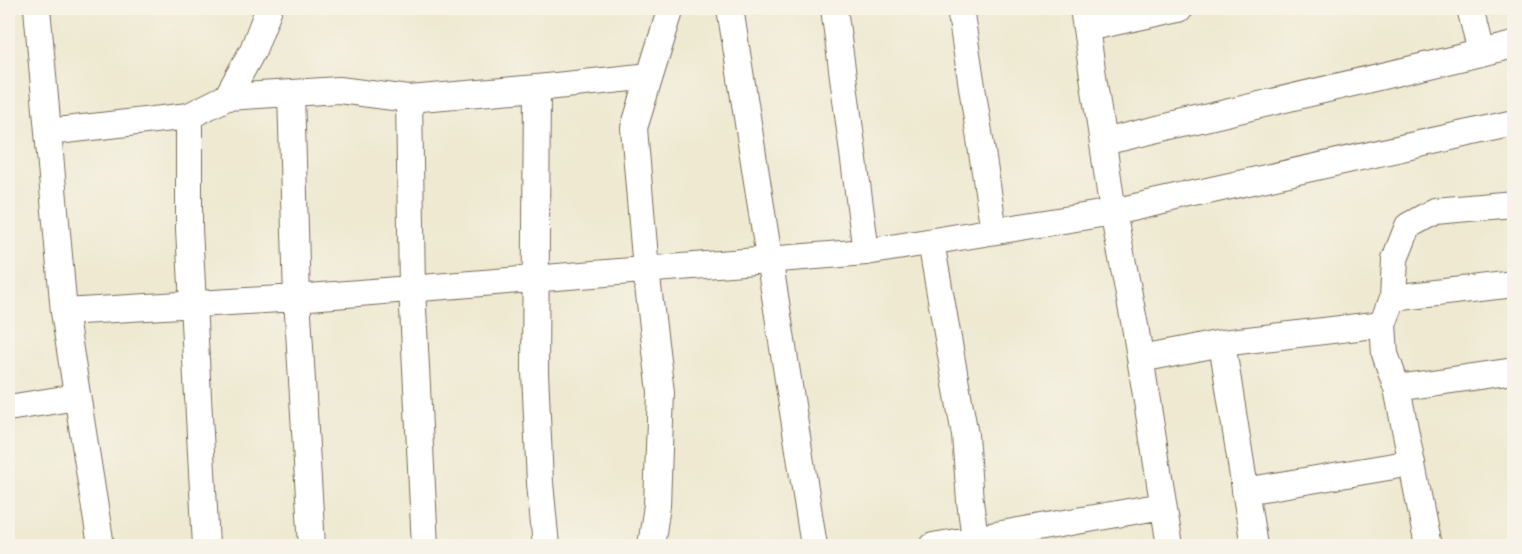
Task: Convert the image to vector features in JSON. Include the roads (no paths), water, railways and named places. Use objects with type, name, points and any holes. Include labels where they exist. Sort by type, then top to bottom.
[{"type":"street","points":[[36,8],[64,312],[101,546]]},
{"type":"street","points":[[227,97],[253,50],[269,8]]},
{"type":"street","points":[[651,546],[657,505],[661,392],[646,270],[634,128],[671,8]]},
{"type":"street","points":[[730,8],[814,546]]},
{"type":"street","points":[[834,8],[866,252]]},
{"type":"street","points":[[960,8],[994,231]]},
{"type":"street","points":[[1170,546],[1141,359],[1113,212],[1085,18],[1179,8]]},
{"type":"street","points":[[1470,8],[1481,53]]},
{"type":"street","points":[[1103,142],[1515,45]]},
{"type":"street","points":[[48,132],[189,116],[227,97],[339,90],[409,99],[650,76]]},
{"type":"street","points":[[537,88],[535,372],[540,483],[546,546]]},
{"type":"street","points":[[291,93],[297,298],[312,546]]},
{"type":"street","points":[[409,99],[412,289],[425,546]]},
{"type":"street","points":[[189,116],[189,230],[206,546]]},
{"type":"street","points":[[64,312],[297,298],[866,252],[1113,212],[1515,123]]},
{"type":"street","points":[[1428,546],[1397,388],[1385,354],[1383,324],[1393,298],[1395,260],[1408,226],[1435,211],[1515,204]]},
{"type":"street","points":[[931,242],[965,435],[976,543]]},
{"type":"street","points":[[1393,298],[1515,284]]},
{"type":"street","points":[[1141,359],[1222,343],[1383,324]]},
{"type":"street","points":[[1222,343],[1254,546]]},
{"type":"street","points":[[1397,388],[1515,371]]},
{"type":"street","points":[[8,408],[77,397]]},
{"type":"street","points":[[1245,491],[1412,463]]},
{"type":"street","points":[[933,546],[976,543],[1163,506]]}]
